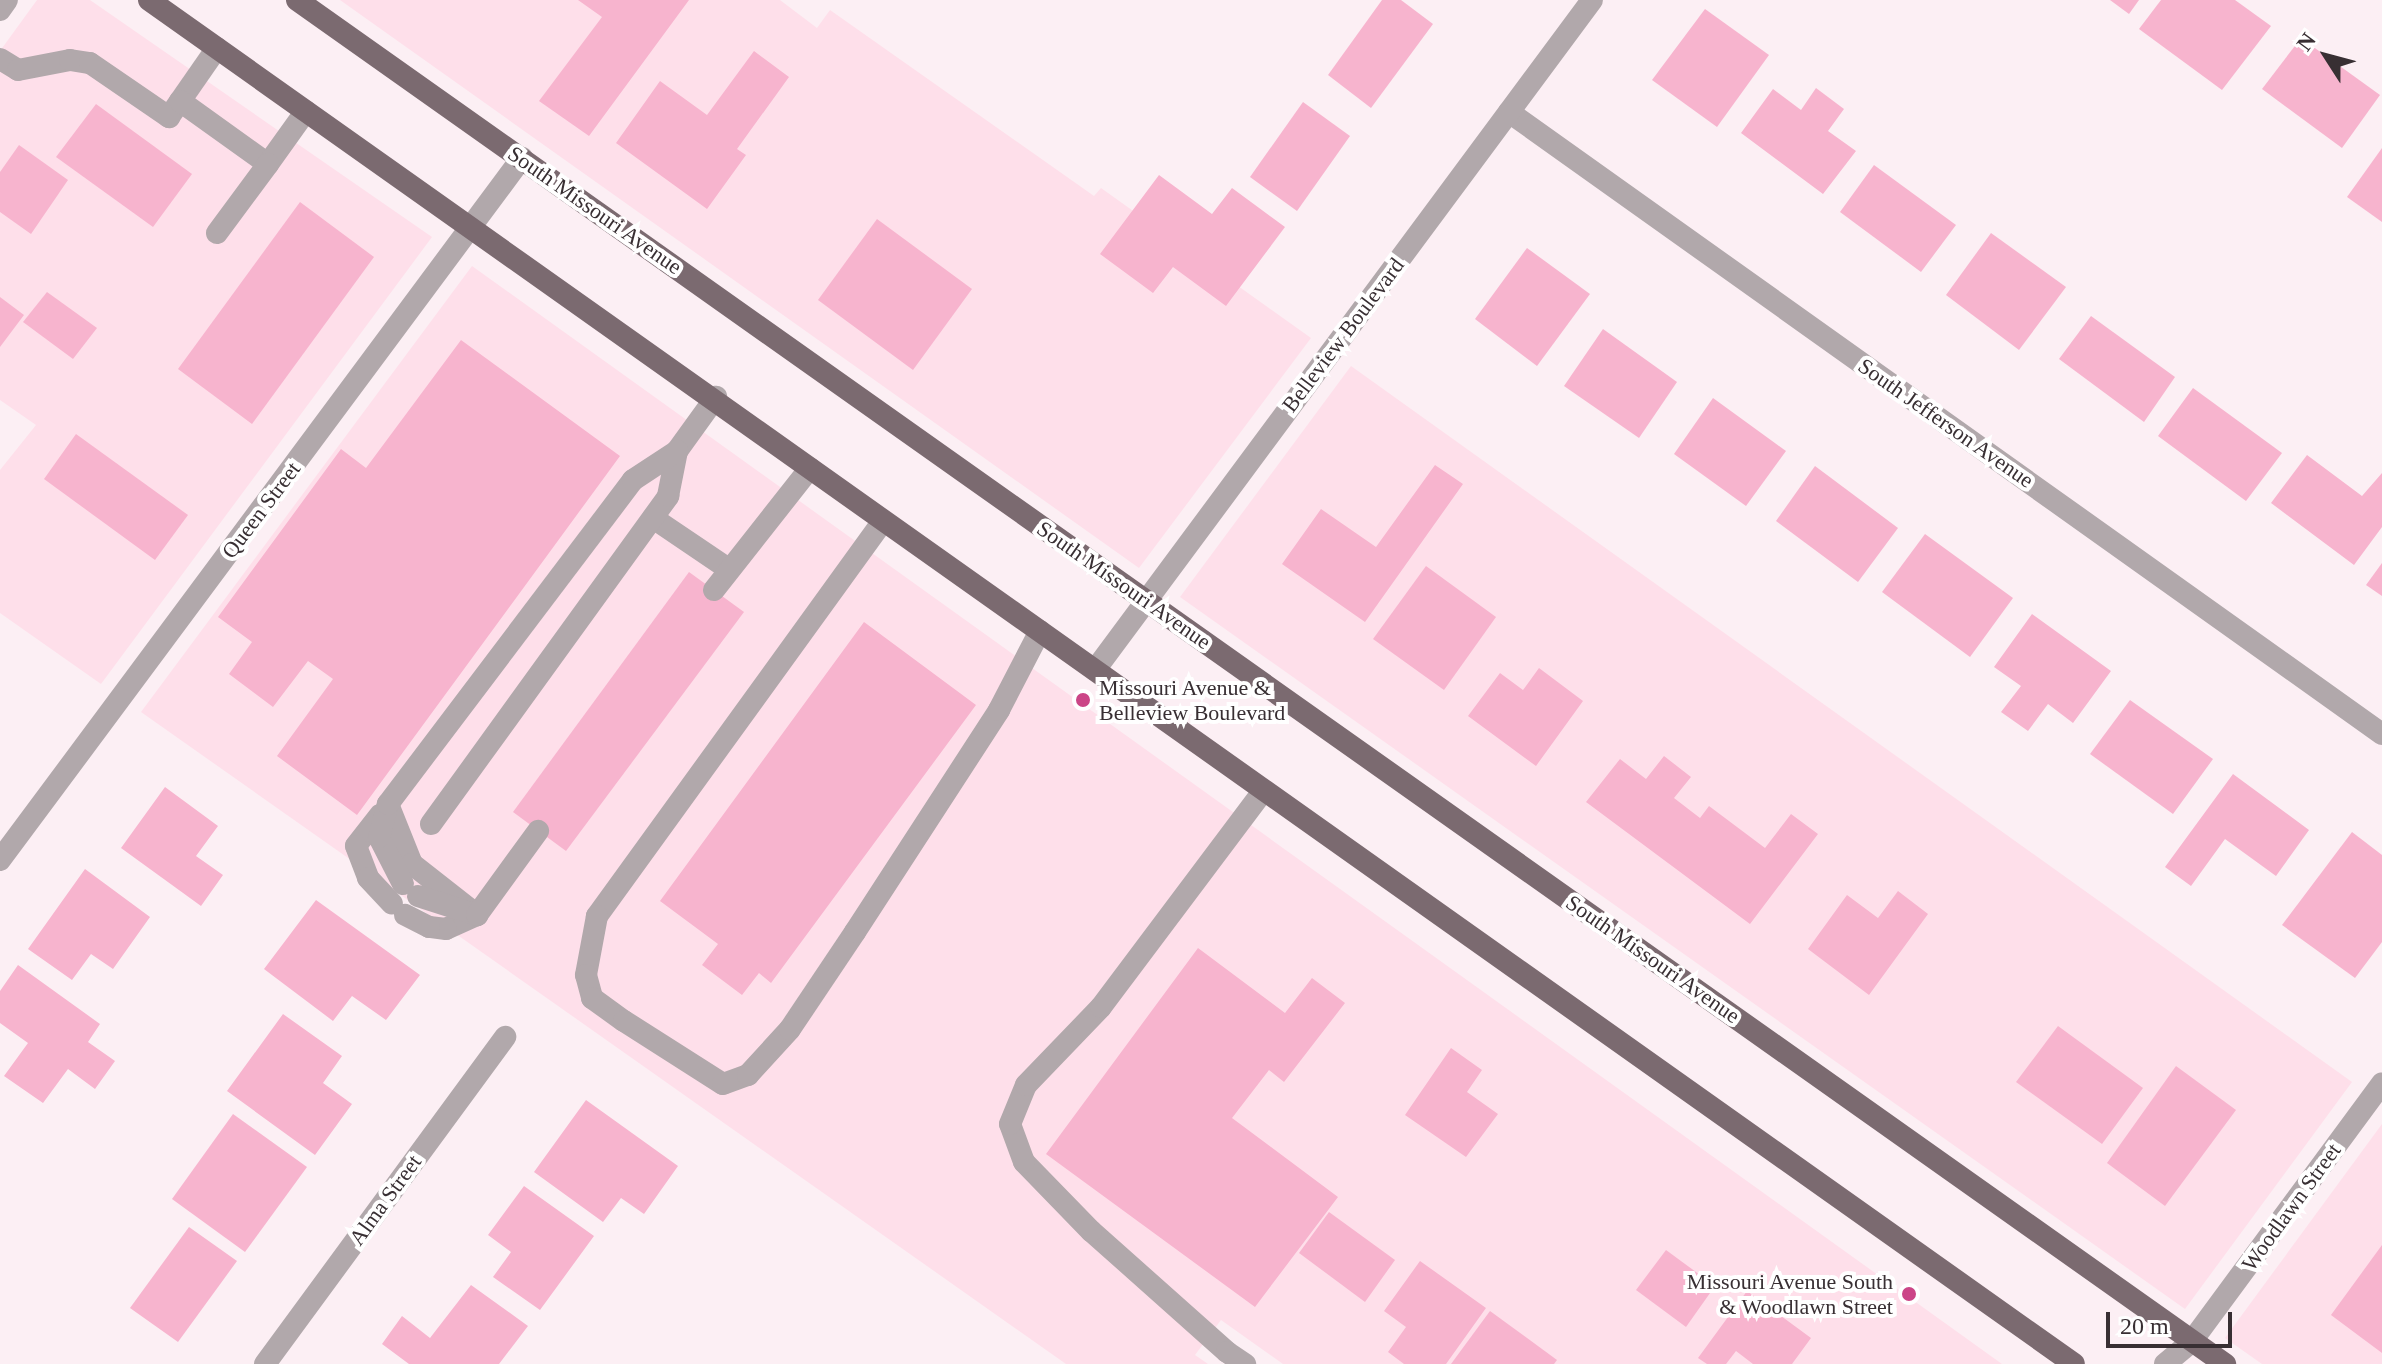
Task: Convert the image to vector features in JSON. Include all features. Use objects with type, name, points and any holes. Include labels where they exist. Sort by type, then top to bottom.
[{"type":"main road","points":[[149,0],[470,229],[716,397],[883,521],[2074,1364]]},
{"type":"main road","name":"South Missouri Avenue","points":[[297,0],[2225,1364]]},
{"type":"street","points":[[0,10],[7,0]]},
{"type":"street","name":"Belleview Boulevard","points":[[1095,670],[1592,0]]},
{"type":"street","points":[[0,59],[18,70],[70,60],[90,63],[169,117],[217,48]]},
{"type":"street","points":[[180,101],[268,164]]},
{"type":"street","points":[[217,233],[306,111]]},
{"type":"street","name":"South Jefferson Avenue","points":[[1509,112],[2382,734]]},
{"type":"street","name":"Queen Street","points":[[0,860],[522,158]]},
{"type":"street","points":[[477,915],[404,900],[379,837],[388,804],[633,480],[677,451],[716,397]]},
{"type":"street","points":[[431,824],[668,496],[677,451]]},
{"type":"street","points":[[714,590],[727,568],[810,468]]},
{"type":"street","points":[[653,518],[727,568]]},
{"type":"street","points":[[883,521],[597,916],[586,975],[592,998],[624,1021],[723,1084],[748,1075],[790,1029],[855,932],[999,710],[1040,631]]},
{"type":"street","points":[[1236,1358],[1091,1231],[1033,1172],[1024,1162],[1010,1124],[1026,1085],[1101,1007],[1264,790]]},
{"type":"street","points":[[388,804],[412,864],[477,915]]},
{"type":"street","points":[[477,915],[538,831]]},
{"type":"street","name":"Alma Street","points":[[265,1364],[505,1037]]},
{"type":"street","name":"Woodlawn Street","points":[[2165,1364],[2192,1341],[2382,1083]]},
{"type":"shaded area","points":[[37,0],[90,0],[432,237],[101,684],[0,613],[0,470],[36,425],[0,400],[0,51]]},
{"type":"shaded area","points":[[340,0],[780,0],[817,28],[830,10],[1094,196],[1101,188],[1311,338],[1139,568]]},
{"type":"shaded area","points":[[472,266],[2002,1364],[1283,1364],[1221,1320],[1195,1355],[1208,1364],[1066,1364],[141,712]]},
{"type":"shaded area","points":[[1351,366],[2352,1082],[2185,1309],[1180,597]]},
{"type":"shaded area","points":[[2382,1124],[2382,1364],[2262,1364],[2225,1338]]},
{"type":"building","points":[[578,0],[689,0],[589,136],[539,101],[602,17]]},
{"type":"building","points":[[1382,0],[1401,0],[1433,24],[1371,108],[1328,75]]},
{"type":"building","points":[[2110,0],[2139,0],[2129,14]]},
{"type":"building","points":[[2161,0],[2235,0],[2271,26],[2222,90],[2139,29]]},
{"type":"building","points":[[1705,9],[1769,55],[1717,127],[1652,80]]},
{"type":"building","points":[[2301,38],[2380,95],[2342,148],[2262,89]]},
{"type":"building","points":[[754,51],[789,77],[737,149],[746,155],[707,209],[616,143],[660,81],[707,115]]},
{"type":"building","points":[[1816,88],[1844,109],[1828,131],[1856,151],[1823,194],[1741,133],[1773,89],[1801,110]]},
{"type":"building","points":[[1303,102],[1350,136],[1297,211],[1250,177]]},
{"type":"building","points":[[96,104],[192,174],[153,227],[56,157]]},
{"type":"building","points":[[19,145],[68,180],[31,234],[0,212],[0,172]]},
{"type":"building","points":[[2382,148],[2382,222],[2347,197]]},
{"type":"building","points":[[1874,165],[1956,225],[1921,272],[1840,212]]},
{"type":"building","points":[[1159,175],[1212,214],[1232,188],[1285,227],[1226,306],[1173,267],[1153,293],[1100,254]]},
{"type":"building","points":[[300,202],[374,257],[252,424],[178,369]]},
{"type":"building","points":[[877,219],[972,289],[913,370],[818,300]]},
{"type":"building","points":[[1991,233],[2066,287],[2019,350],[1946,295]]},
{"type":"building","points":[[1527,248],[1590,294],[1537,366],[1475,319]]},
{"type":"building","points":[[47,292],[97,328],[73,359],[23,322]]},
{"type":"building","points":[[0,297],[24,315],[0,347]]},
{"type":"building","points":[[2091,316],[2175,377],[2144,422],[2059,359]]},
{"type":"building","points":[[1603,329],[1677,382],[1639,438],[1564,386]]},
{"type":"building","points":[[461,340],[620,456],[357,815],[277,756],[333,679],[308,661],[273,707],[229,674],[252,642],[218,617],[341,449],[366,468]]},
{"type":"building","points":[[2193,388],[2282,453],[2246,501],[2158,436]]},
{"type":"building","points":[[1713,398],[1786,451],[1746,506],[1674,454]]},
{"type":"building","points":[[76,434],[188,515],[155,560],[44,479]]},
{"type":"building","points":[[2307,455],[2362,496],[2382,473],[2382,527],[2354,565],[2271,503]]},
{"type":"building","points":[[1435,465],[1463,484],[1365,622],[1282,564],[1321,509],[1376,547]]},
{"type":"building","points":[[1815,466],[1898,528],[1858,582],[1776,521]]},
{"type":"building","points":[[1925,534],[2013,598],[1970,657],[1882,592]]},
{"type":"building","points":[[2382,563],[2382,596],[2366,585]]},
{"type":"building","points":[[1426,566],[1496,617],[1444,690],[1373,639]]},
{"type":"building","points":[[689,572],[744,612],[566,851],[513,812]]},
{"type":"building","points":[[2032,614],[2111,671],[2073,723],[2048,704],[2028,731],[2001,712],[2021,686],[1994,667]]},
{"type":"building","points":[[864,622],[976,705],[771,983],[759,973],[742,995],[702,965],[718,944],[660,901]]},
{"type":"building","points":[[1539,668],[1583,701],[1536,766],[1468,716],[1500,673],[1523,690]]},
{"type":"building","points":[[2130,700],[2213,759],[2173,814],[2090,754]]},
{"type":"building","points":[[1664,756],[1691,777],[1674,798],[1700,818],[1709,806],[1765,848],[1791,814],[1818,834],[1750,924],[1586,802],[1620,759],[1646,779]]},
{"type":"building","points":[[2233,774],[2309,830],[2276,876],[2225,839],[2191,886],[2165,867]]},
{"type":"building","points":[[165,787],[218,826],[196,856],[223,875],[201,906],[121,848]]},
{"type":"building","points":[[2352,832],[2382,855],[2382,942],[2355,978],[2282,925]]},
{"type":"building","points":[[85,869],[150,917],[113,969],[91,954],[72,980],[28,949]]},
{"type":"building","points":[[1898,891],[1928,914],[1869,995],[1808,949],[1847,895],[1878,918]]},
{"type":"building","points":[[316,900],[420,975],[386,1020],[352,996],[333,1021],[264,969]]},
{"type":"building","points":[[1198,948],[1285,1013],[1312,978],[1345,1003],[1284,1082],[1269,1070],[1232,1118],[1338,1197],[1255,1307],[1046,1154]]},
{"type":"building","points":[[18,965],[100,1024],[88,1042],[115,1061],[95,1089],[68,1069],[43,1103],[4,1076],[28,1043],[0,1023],[0,991]]},
{"type":"building","points":[[283,1014],[342,1056],[323,1083],[352,1104],[315,1155],[227,1091]]},
{"type":"building","points":[[2058,1026],[2143,1088],[2102,1144],[2016,1082]]},
{"type":"building","points":[[1451,1048],[1482,1070],[1467,1092],[1498,1114],[1466,1157],[1405,1115]]},
{"type":"building","points":[[2176,1066],[2236,1110],[2165,1206],[2107,1163]]},
{"type":"building","points":[[586,1100],[678,1166],[644,1214],[621,1198],[603,1222],[534,1172]]},
{"type":"building","points":[[233,1114],[307,1167],[245,1252],[172,1199]]},
{"type":"building","points":[[524,1186],[594,1236],[540,1310],[493,1277],[511,1252],[488,1235]]},
{"type":"building","points":[[1329,1212],[1395,1260],[1365,1302],[1299,1253]]},
{"type":"building","points":[[189,1227],[237,1261],[178,1342],[130,1308]]},
{"type":"building","points":[[2382,1245],[2382,1353],[2331,1315]]},
{"type":"building","points":[[1666,1250],[1715,1286],[1686,1327],[1636,1290]]},
{"type":"building","points":[[1420,1261],[1486,1308],[1446,1364],[1404,1364],[1388,1352],[1406,1327],[1384,1311]]},
{"type":"building","points":[[471,1285],[528,1326],[499,1364],[409,1364],[382,1344],[402,1316],[430,1338]]},
{"type":"building","points":[[1747,1291],[1811,1338],[1792,1364],[1753,1364],[1736,1351],[1726,1364],[1707,1364],[1698,1358]]},
{"type":"building","points":[[1490,1311],[1557,1360],[1554,1364],[1451,1364]]},
{"type":"place","name":"Missouri Avenue & Belleview Boulevard","points":[[1083,700]]},
{"type":"place","name":"Missouri Avenue South & Woodlawn Street","points":[[1909,1294]]}]
